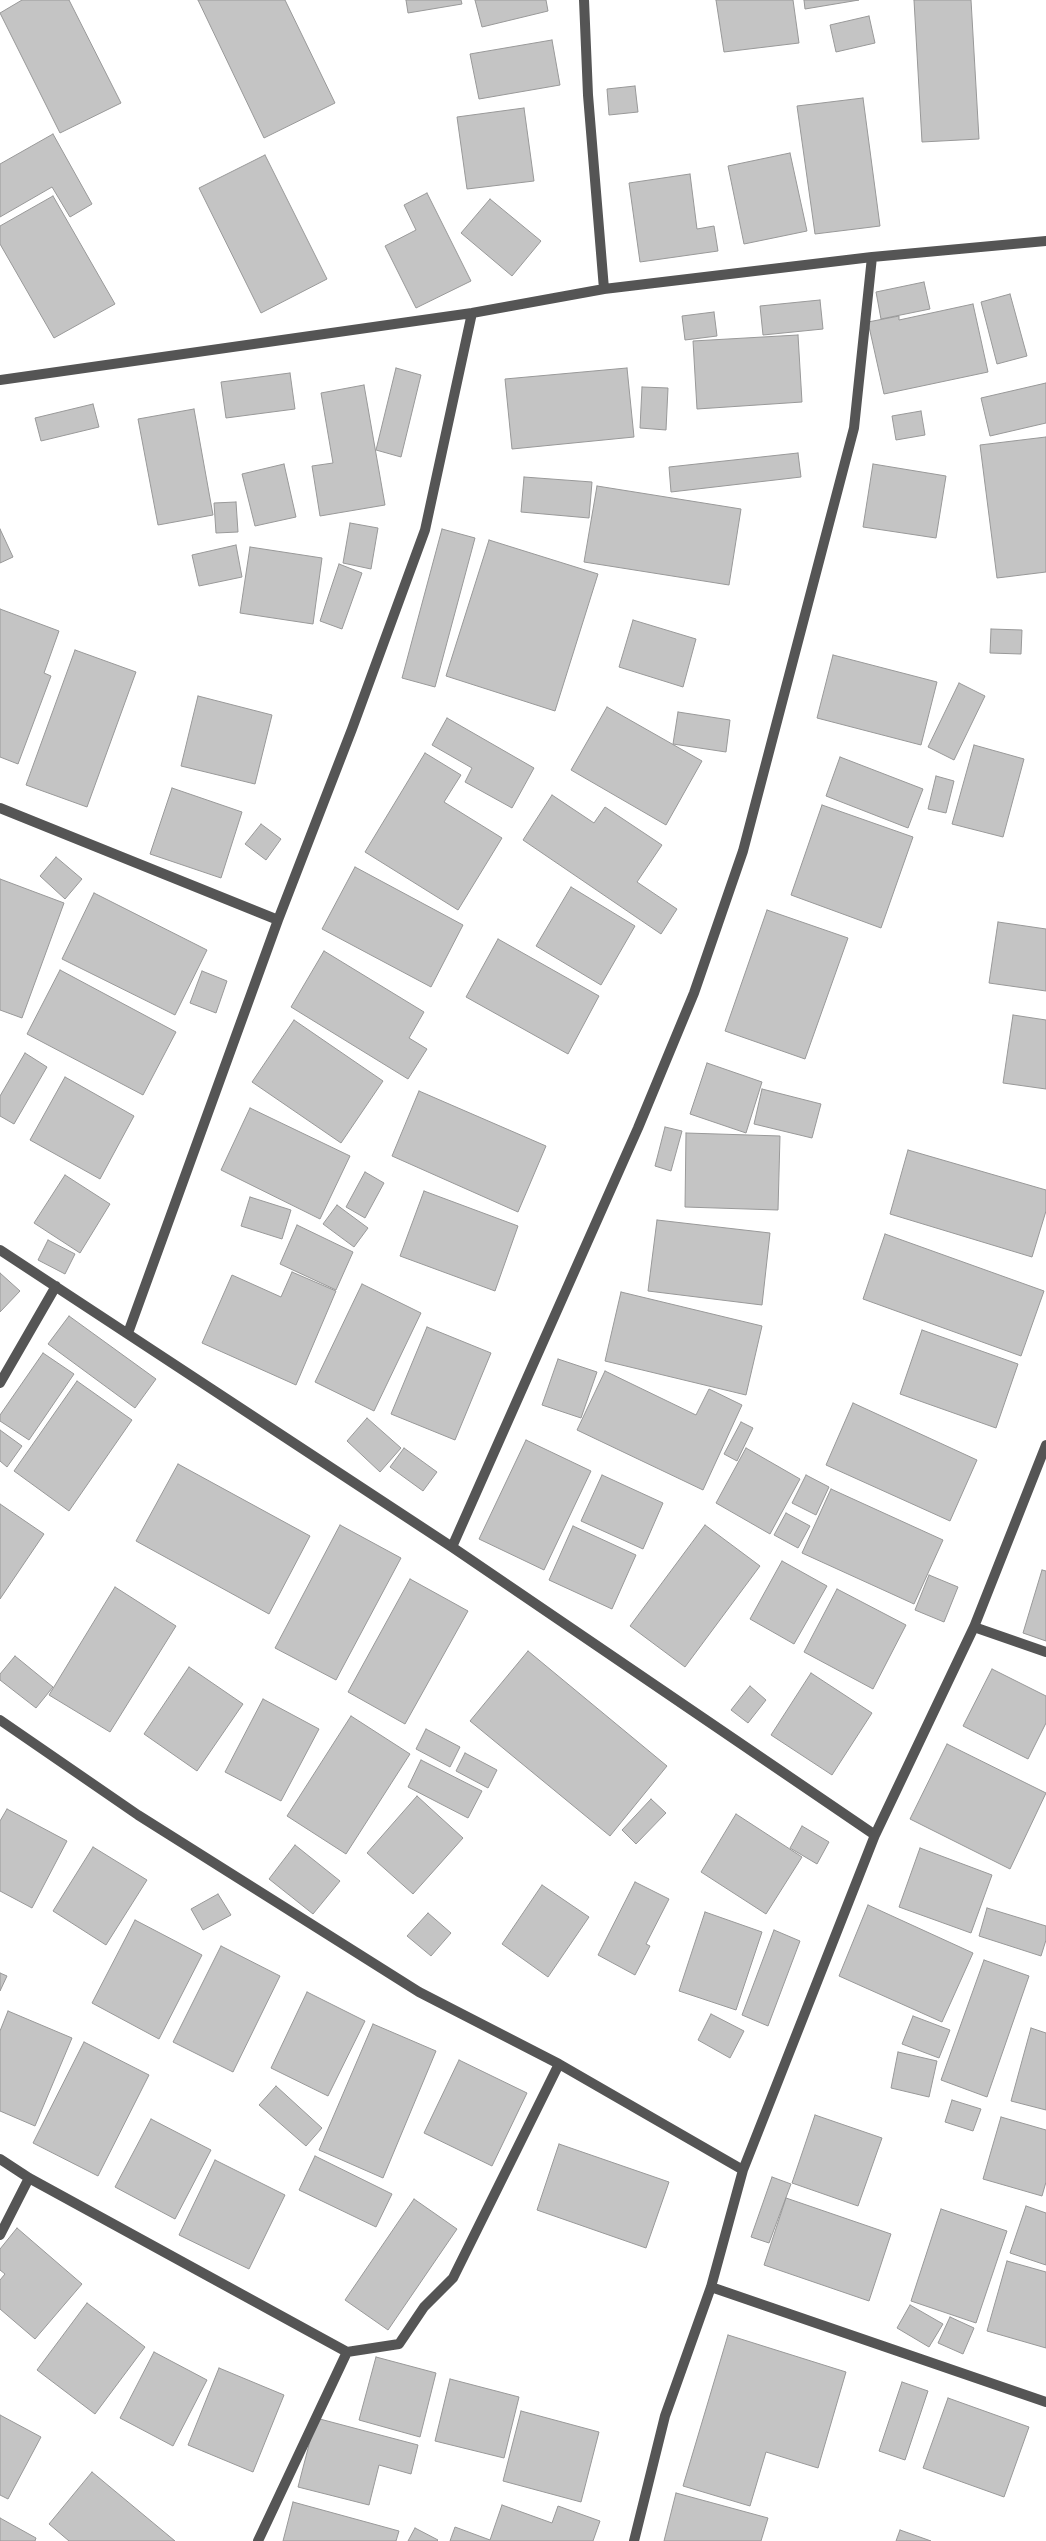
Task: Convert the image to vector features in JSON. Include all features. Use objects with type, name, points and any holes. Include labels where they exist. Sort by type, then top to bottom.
[{"type":"street","points":[[584,0],[588,95],[604,289]]},
{"type":"street","points":[[0,380],[472,313],[604,289],[872,257],[1046,241]]},
{"type":"street","points":[[452,1547],[638,1128],[694,993],[743,851],[854,428],[872,257]]},
{"type":"street","points":[[128,1333],[278,920],[352,730],[424,530],[472,313]]},
{"type":"street","points":[[0,808],[278,920]]},
{"type":"street","points":[[0,1250],[452,1547],[875,1835]]},
{"type":"street","points":[[0,1383],[56,1286]]},
{"type":"street","points":[[634,2541],[665,2416],[711,2287],[742,2170],[875,1835],[974,1627],[1046,1445]]},
{"type":"street","points":[[974,1627],[1046,1652]]},
{"type":"street","points":[[0,1720],[138,1814],[419,1992],[559,2064],[742,2170]]},
{"type":"street","points":[[0,2159],[30,2178],[347,2352],[399,2344],[424,2307],[453,2278],[559,2064]]},
{"type":"street","points":[[0,2235],[30,2178]]},
{"type":"street","points":[[711,2287],[1046,2402]]},
{"type":"street","points":[[258,2541],[347,2352]]},
{"type":"building","points":[[22,0],[69,0],[121,103],[60,133],[0,13]]},
{"type":"building","points":[[198,0],[285,0],[335,103],[264,138]]},
{"type":"building","points":[[406,0],[461,0],[462,4],[408,13]]},
{"type":"building","points":[[475,0],[546,0],[548,11],[482,27]]},
{"type":"building","points":[[716,0],[793,0],[799,43],[724,52]]},
{"type":"building","points":[[804,0],[859,0],[805,9]]},
{"type":"building","points":[[914,0],[971,0],[979,139],[922,142]]},
{"type":"building","points":[[869,16],[875,43],[836,52],[830,25]]},
{"type":"building","points":[[552,40],[560,85],[479,99],[470,54]]},
{"type":"building","points":[[635,86],[638,112],[609,115],[607,89]]},
{"type":"building","points":[[863,98],[880,226],[815,234],[797,106]]},
{"type":"building","points":[[524,108],[534,181],[467,189],[457,117]]},
{"type":"building","points":[[53,134],[92,204],[70,217],[52,187],[0,217],[0,164]]},
{"type":"building","points":[[790,153],[807,231],[744,244],[728,166]]},
{"type":"building","points":[[265,155],[327,279],[261,313],[199,188]]},
{"type":"building","points":[[690,174],[697,229],[714,226],[718,251],[640,262],[629,183]]},
{"type":"building","points":[[427,193],[471,281],[416,308],[385,246],[416,230],[404,205]]},
{"type":"building","points":[[53,196],[115,304],[54,338],[0,244],[0,226]]},
{"type":"building","points":[[490,199],[541,241],[512,276],[461,233]]},
{"type":"building","points":[[924,282],[930,309],[881,319],[876,292]]},
{"type":"building","points":[[1010,294],[1027,356],[997,364],[981,302]]},
{"type":"building","points":[[820,300],[823,329],[763,335],[760,306]]},
{"type":"building","points":[[973,304],[988,372],[884,394],[868,322],[899,316],[899,320]]},
{"type":"building","points":[[714,312],[717,336],[685,340],[682,316]]},
{"type":"building","points":[[798,335],[802,402],[697,409],[693,341]]},
{"type":"building","points":[[396,368],[421,375],[401,457],[376,450]]},
{"type":"building","points":[[627,368],[634,437],[512,449],[505,379]]},
{"type":"building","points":[[290,373],[295,409],[226,418],[221,382]]},
{"type":"building","points":[[1046,383],[1046,423],[990,436],[981,398]]},
{"type":"building","points":[[364,385],[385,505],[320,516],[312,466],[333,463],[321,393]]},
{"type":"building","points":[[642,387],[668,388],[666,430],[640,428]]},
{"type":"building","points":[[93,404],[99,427],[41,441],[35,418]]},
{"type":"building","points":[[194,409],[213,515],[158,525],[138,419]]},
{"type":"building","points":[[921,411],[925,435],[896,440],[892,416]]},
{"type":"building","points":[[1046,437],[1046,572],[997,578],[980,445]]},
{"type":"building","points":[[798,453],[801,477],[671,492],[669,467]]},
{"type":"building","points":[[284,464],[296,517],[255,526],[242,474]]},
{"type":"building","points":[[873,464],[946,476],[936,538],[863,527]]},
{"type":"building","points":[[524,477],[592,482],[589,518],[521,512]]},
{"type":"building","points":[[597,486],[741,509],[729,585],[584,562]]},
{"type":"building","points":[[236,502],[238,532],[216,533],[214,503]]},
{"type":"building","points":[[350,523],[378,528],[371,569],[343,563]]},
{"type":"building","points":[[0,529],[13,557],[0,563]]},
{"type":"building","points":[[442,529],[475,538],[435,687],[402,678]]},
{"type":"building","points":[[489,540],[598,574],[555,711],[446,676]]},
{"type":"building","points":[[236,545],[242,577],[199,586],[192,555]]},
{"type":"building","points":[[250,547],[322,558],[313,624],[240,613]]},
{"type":"building","points":[[339,564],[362,573],[342,629],[320,621]]},
{"type":"building","points":[[0,609],[59,631],[44,673],[51,676],[18,764],[0,757]]},
{"type":"building","points":[[633,620],[696,639],[683,687],[619,667]]},
{"type":"building","points":[[991,629],[1022,630],[1021,654],[990,653]]},
{"type":"building","points":[[75,650],[136,672],[87,807],[26,785]]},
{"type":"building","points":[[833,655],[937,682],[921,745],[817,718]]},
{"type":"building","points":[[959,683],[985,696],[954,760],[928,747]]},
{"type":"building","points":[[198,696],[272,715],[255,784],[181,766]]},
{"type":"building","points":[[607,707],[702,761],[666,825],[571,770]]},
{"type":"building","points":[[678,712],[730,720],[726,752],[673,744]]},
{"type":"building","points":[[447,718],[534,768],[512,808],[465,782],[472,768],[432,745]]},
{"type":"building","points":[[974,745],[1024,759],[1003,837],[952,824]]},
{"type":"building","points":[[425,753],[461,775],[444,802],[502,838],[458,910],[365,852]]},
{"type":"building","points":[[840,757],[923,789],[908,828],[826,796]]},
{"type":"building","points":[[936,776],[954,781],[946,813],[928,809]]},
{"type":"building","points":[[172,788],[242,812],[221,878],[150,854]]},
{"type":"building","points":[[552,795],[594,823],[605,807],[662,845],[637,882],[677,909],[661,934],[523,840]]},
{"type":"building","points":[[822,805],[913,837],[881,928],[791,895]]},
{"type":"building","points":[[261,824],[281,839],[266,860],[245,844]]},
{"type":"building","points":[[56,857],[82,879],[65,899],[40,876]]},
{"type":"building","points":[[355,867],[463,925],[431,987],[322,929]]},
{"type":"building","points":[[0,879],[64,903],[22,1018],[0,1010]]},
{"type":"building","points":[[571,887],[635,926],[601,985],[536,946]]},
{"type":"building","points":[[94,893],[207,950],[175,1015],[62,959]]},
{"type":"building","points":[[767,910],[848,938],[805,1059],[725,1031]]},
{"type":"building","points":[[998,922],[1046,929],[1046,991],[989,983]]},
{"type":"building","points":[[498,939],[599,996],[568,1054],[466,997]]},
{"type":"building","points":[[324,951],[424,1012],[409,1038],[427,1049],[408,1079],[291,1007]]},
{"type":"building","points":[[60,970],[176,1032],[143,1095],[27,1034]]},
{"type":"building","points":[[202,971],[227,981],[216,1013],[190,1003]]},
{"type":"building","points":[[1013,1015],[1046,1020],[1046,1089],[1003,1083]]},
{"type":"building","points":[[294,1020],[383,1081],[341,1143],[252,1082]]},
{"type":"building","points":[[25,1053],[47,1067],[14,1124],[0,1116],[0,1096]]},
{"type":"building","points":[[707,1063],[762,1082],[746,1133],[690,1114]]},
{"type":"building","points":[[65,1077],[134,1116],[100,1179],[30,1140]]},
{"type":"building","points":[[762,1089],[821,1104],[812,1138],[754,1124]]},
{"type":"building","points":[[419,1091],[546,1146],[518,1212],[392,1156]]},
{"type":"building","points":[[250,1108],[350,1156],[320,1219],[221,1170]]},
{"type":"building","points":[[665,1127],[682,1131],[671,1171],[655,1166]]},
{"type":"building","points":[[686,1133],[780,1136],[778,1210],[685,1207]]},
{"type":"building","points":[[908,1150],[1046,1190],[1046,1211],[1032,1257],[890,1214]]},
{"type":"building","points":[[365,1172],[384,1183],[365,1218],[346,1207]]},
{"type":"building","points":[[65,1175],[110,1204],[80,1253],[34,1223]]},
{"type":"building","points":[[424,1191],[518,1226],[495,1291],[400,1256]]},
{"type":"building","points":[[250,1197],[291,1210],[282,1239],[241,1226]]},
{"type":"building","points":[[337,1205],[368,1228],[354,1247],[323,1224]]},
{"type":"building","points":[[657,1220],[770,1233],[762,1305],[648,1291]]},
{"type":"building","points":[[297,1225],[353,1252],[336,1290],[280,1264]]},
{"type":"building","points":[[885,1234],[1044,1291],[1021,1356],[863,1299]]},
{"type":"building","points":[[48,1240],[75,1254],[65,1274],[38,1260]]},
{"type":"building","points":[[292,1272],[336,1291],[296,1385],[202,1343],[232,1275],[281,1297]]},
{"type":"building","points":[[0,1273],[20,1291],[0,1312]]},
{"type":"building","points":[[362,1284],[421,1313],[374,1411],[315,1382]]},
{"type":"building","points":[[621,1292],[762,1326],[746,1395],[605,1361]]},
{"type":"building","points":[[69,1316],[156,1379],[135,1408],[48,1344]]},
{"type":"building","points":[[427,1327],[491,1353],[455,1440],[391,1414]]},
{"type":"building","points":[[922,1330],[1018,1364],[996,1428],[900,1394]]},
{"type":"building","points":[[43,1353],[74,1374],[29,1440],[0,1421],[0,1415]]},
{"type":"building","points":[[558,1359],[597,1372],[581,1418],[542,1405]]},
{"type":"building","points":[[605,1371],[696,1415],[709,1389],[742,1405],[703,1490],[577,1430]]},
{"type":"building","points":[[77,1381],[132,1420],[69,1511],[14,1471]]},
{"type":"building","points":[[853,1403],[977,1460],[950,1521],[826,1465]]},
{"type":"building","points":[[367,1418],[401,1448],[380,1472],[347,1441]]},
{"type":"building","points":[[741,1422],[753,1428],[737,1461],[724,1454]]},
{"type":"building","points":[[0,1430],[22,1446],[7,1467],[0,1461]]},
{"type":"building","points":[[526,1440],[591,1471],[544,1570],[479,1539]]},
{"type":"building","points":[[404,1448],[437,1472],[423,1491],[390,1467]]},
{"type":"building","points":[[746,1448],[800,1479],[770,1534],[716,1503]]},
{"type":"building","points":[[178,1464],[310,1536],[269,1614],[136,1541]]},
{"type":"building","points":[[602,1475],[663,1503],[643,1549],[581,1521]]},
{"type":"building","points":[[806,1475],[829,1487],[816,1515],[792,1503]]},
{"type":"building","points":[[831,1489],[943,1540],[914,1604],[802,1553]]},
{"type":"building","points":[[0,1504],[44,1534],[0,1599]]},
{"type":"building","points":[[786,1513],[810,1526],[798,1548],[774,1535]]},
{"type":"building","points":[[340,1525],[401,1558],[336,1680],[275,1648]]},
{"type":"building","points":[[705,1525],[760,1566],[685,1667],[630,1626]]},
{"type":"building","points":[[573,1526],[636,1555],[612,1609],[549,1580]]},
{"type":"building","points":[[782,1561],[827,1586],[794,1644],[750,1619]]},
{"type":"building","points":[[1042,1570],[1046,1571],[1046,1641],[1023,1633]]},
{"type":"building","points":[[929,1575],[958,1587],[944,1622],[915,1610]]},
{"type":"building","points":[[410,1579],[468,1611],[405,1724],[348,1692]]},
{"type":"building","points":[[115,1587],[176,1626],[110,1732],[49,1695]]},
{"type":"building","points":[[837,1589],[906,1625],[873,1689],[804,1652]]},
{"type":"building","points":[[528,1651],[667,1766],[610,1836],[470,1721]]},
{"type":"building","points":[[15,1656],[53,1687],[36,1708],[0,1680],[0,1674]]},
{"type":"building","points":[[189,1667],[243,1704],[197,1771],[144,1734]]},
{"type":"building","points":[[992,1669],[1046,1696],[1046,1723],[1028,1759],[963,1726]]},
{"type":"building","points":[[811,1673],[872,1713],[832,1775],[771,1735]]},
{"type":"building","points":[[750,1686],[766,1700],[748,1723],[731,1710]]},
{"type":"building","points":[[263,1699],[319,1729],[281,1801],[225,1772]]},
{"type":"building","points":[[351,1716],[410,1754],[346,1854],[287,1816]]},
{"type":"building","points":[[426,1729],[460,1747],[450,1767],[416,1749]]},
{"type":"building","points":[[947,1744],[1046,1793],[1010,1869],[910,1819]]},
{"type":"building","points":[[465,1753],[497,1770],[488,1788],[456,1771]]},
{"type":"building","points":[[421,1760],[482,1791],[468,1818],[408,1787]]},
{"type":"building","points":[[417,1796],[463,1838],[413,1894],[367,1853]]},
{"type":"building","points":[[651,1799],[666,1813],[636,1844],[622,1830]]},
{"type":"building","points":[[7,1809],[67,1841],[32,1908],[0,1891],[0,1821]]},
{"type":"building","points":[[736,1814],[802,1857],[766,1914],[701,1872]]},
{"type":"building","points":[[802,1826],[829,1842],[817,1864],[790,1848]]},
{"type":"building","points":[[295,1845],[340,1881],[313,1914],[269,1879]]},
{"type":"building","points":[[93,1847],[147,1880],[106,1945],[53,1911]]},
{"type":"building","points":[[920,1848],[992,1875],[971,1933],[899,1907]]},
{"type":"building","points":[[635,1882],[669,1899],[646,1944],[650,1946],[635,1975],[598,1955]]},
{"type":"building","points":[[542,1885],[589,1917],[548,1977],[502,1944]]},
{"type":"building","points":[[218,1894],[231,1915],[203,1930],[191,1909]]},
{"type":"building","points":[[868,1905],[973,1953],[942,2022],[839,1976]]},
{"type":"building","points":[[987,1908],[1046,1926],[1046,1940],[1041,1956],[979,1936]]},
{"type":"building","points":[[705,1912],[762,1932],[736,2010],[679,1991]]},
{"type":"building","points":[[428,1913],[451,1933],[431,1956],[407,1936]]},
{"type":"building","points":[[135,1920],[202,1955],[159,2039],[92,2003]]},
{"type":"building","points":[[774,1930],[800,1941],[768,2026],[742,2015]]},
{"type":"building","points":[[221,1946],[280,1976],[233,2072],[173,2042]]},
{"type":"building","points":[[984,1960],[1029,1976],[987,2097],[941,2080]]},
{"type":"building","points":[[0,1973],[7,1976],[0,1991]]},
{"type":"building","points":[[307,1992],[365,2021],[328,2096],[271,2068]]},
{"type":"building","points":[[8,2011],[72,2038],[35,2126],[0,2111],[0,2031]]},
{"type":"building","points":[[711,2014],[744,2031],[730,2058],[698,2040]]},
{"type":"building","points":[[913,2016],[950,2030],[939,2058],[902,2044]]},
{"type":"building","points":[[373,2024],[436,2051],[383,2178],[319,2150]]},
{"type":"building","points":[[1031,2028],[1046,2033],[1046,2110],[1011,2101]]},
{"type":"building","points":[[84,2042],[149,2075],[98,2176],[33,2143]]},
{"type":"building","points":[[898,2052],[937,2061],[929,2097],[891,2088]]},
{"type":"building","points":[[459,2060],[527,2093],[492,2166],[424,2133]]},
{"type":"building","points":[[276,2086],[322,2128],[306,2146],[259,2105]]},
{"type":"building","points":[[952,2100],[981,2109],[973,2131],[945,2122]]},
{"type":"building","points":[[815,2115],[882,2138],[858,2206],[792,2183]]},
{"type":"building","points":[[1001,2117],[1046,2130],[1046,2182],[1042,2196],[983,2179]]},
{"type":"building","points":[[151,2119],[211,2150],[175,2219],[115,2187]]},
{"type":"building","points":[[559,2144],[669,2182],[646,2248],[537,2210]]},
{"type":"building","points":[[315,2156],[392,2194],[376,2227],[299,2190]]},
{"type":"building","points":[[215,2160],[285,2195],[249,2269],[179,2235]]},
{"type":"building","points":[[772,2177],[791,2184],[769,2243],[751,2237]]},
{"type":"building","points":[[786,2198],[891,2234],[869,2301],[764,2265]]},
{"type":"building","points":[[414,2199],[457,2229],[388,2330],[345,2300]]},
{"type":"building","points":[[1026,2206],[1046,2213],[1046,2265],[1010,2253]]},
{"type":"building","points":[[941,2209],[1007,2231],[976,2323],[911,2301]]},
{"type":"building","points":[[17,2228],[82,2284],[35,2339],[0,2309],[0,2280],[5,2274],[0,2270],[0,2249]]},
{"type":"building","points":[[1007,2261],[1046,2272],[1046,2348],[987,2331]]},
{"type":"building","points":[[87,2303],[145,2347],[95,2414],[37,2370]]},
{"type":"building","points":[[910,2305],[943,2324],[929,2347],[897,2328]]},
{"type":"building","points":[[950,2317],[974,2328],[963,2354],[938,2343]]},
{"type":"building","points":[[728,2335],[846,2372],[818,2468],[766,2452],[750,2506],[683,2486]]},
{"type":"building","points":[[154,2352],[207,2380],[173,2446],[120,2418]]},
{"type":"building","points":[[376,2357],[436,2373],[420,2437],[359,2420]]},
{"type":"building","points":[[219,2368],[284,2395],[253,2472],[188,2445]]},
{"type":"building","points":[[450,2379],[519,2397],[504,2458],[435,2441]]},
{"type":"building","points":[[902,2382],[928,2391],[905,2460],[879,2451]]},
{"type":"building","points":[[948,2398],[1029,2427],[1004,2497],[923,2468]]},
{"type":"building","points":[[521,2411],[599,2432],[581,2502],[503,2481]]},
{"type":"building","points":[[0,2415],[41,2437],[8,2499],[0,2495]]},
{"type":"building","points":[[316,2418],[418,2445],[411,2474],[379,2465],[369,2505],[298,2487]]},
{"type":"building","points":[[92,2472],[175,2541],[69,2541],[49,2524]]},
{"type":"building","points":[[676,2493],[768,2518],[761,2541],[664,2541]]},
{"type":"building","points":[[293,2502],[399,2531],[396,2541],[283,2541]]},
{"type":"building","points":[[502,2505],[552,2523],[558,2506],[600,2521],[593,2541],[450,2541],[455,2527],[490,2540]]},
{"type":"building","points":[[0,2518],[36,2538],[35,2541],[0,2541]]},
{"type":"building","points":[[415,2528],[438,2540],[408,2541]]},
{"type":"building","points":[[900,2530],[931,2541],[896,2541]]}]
